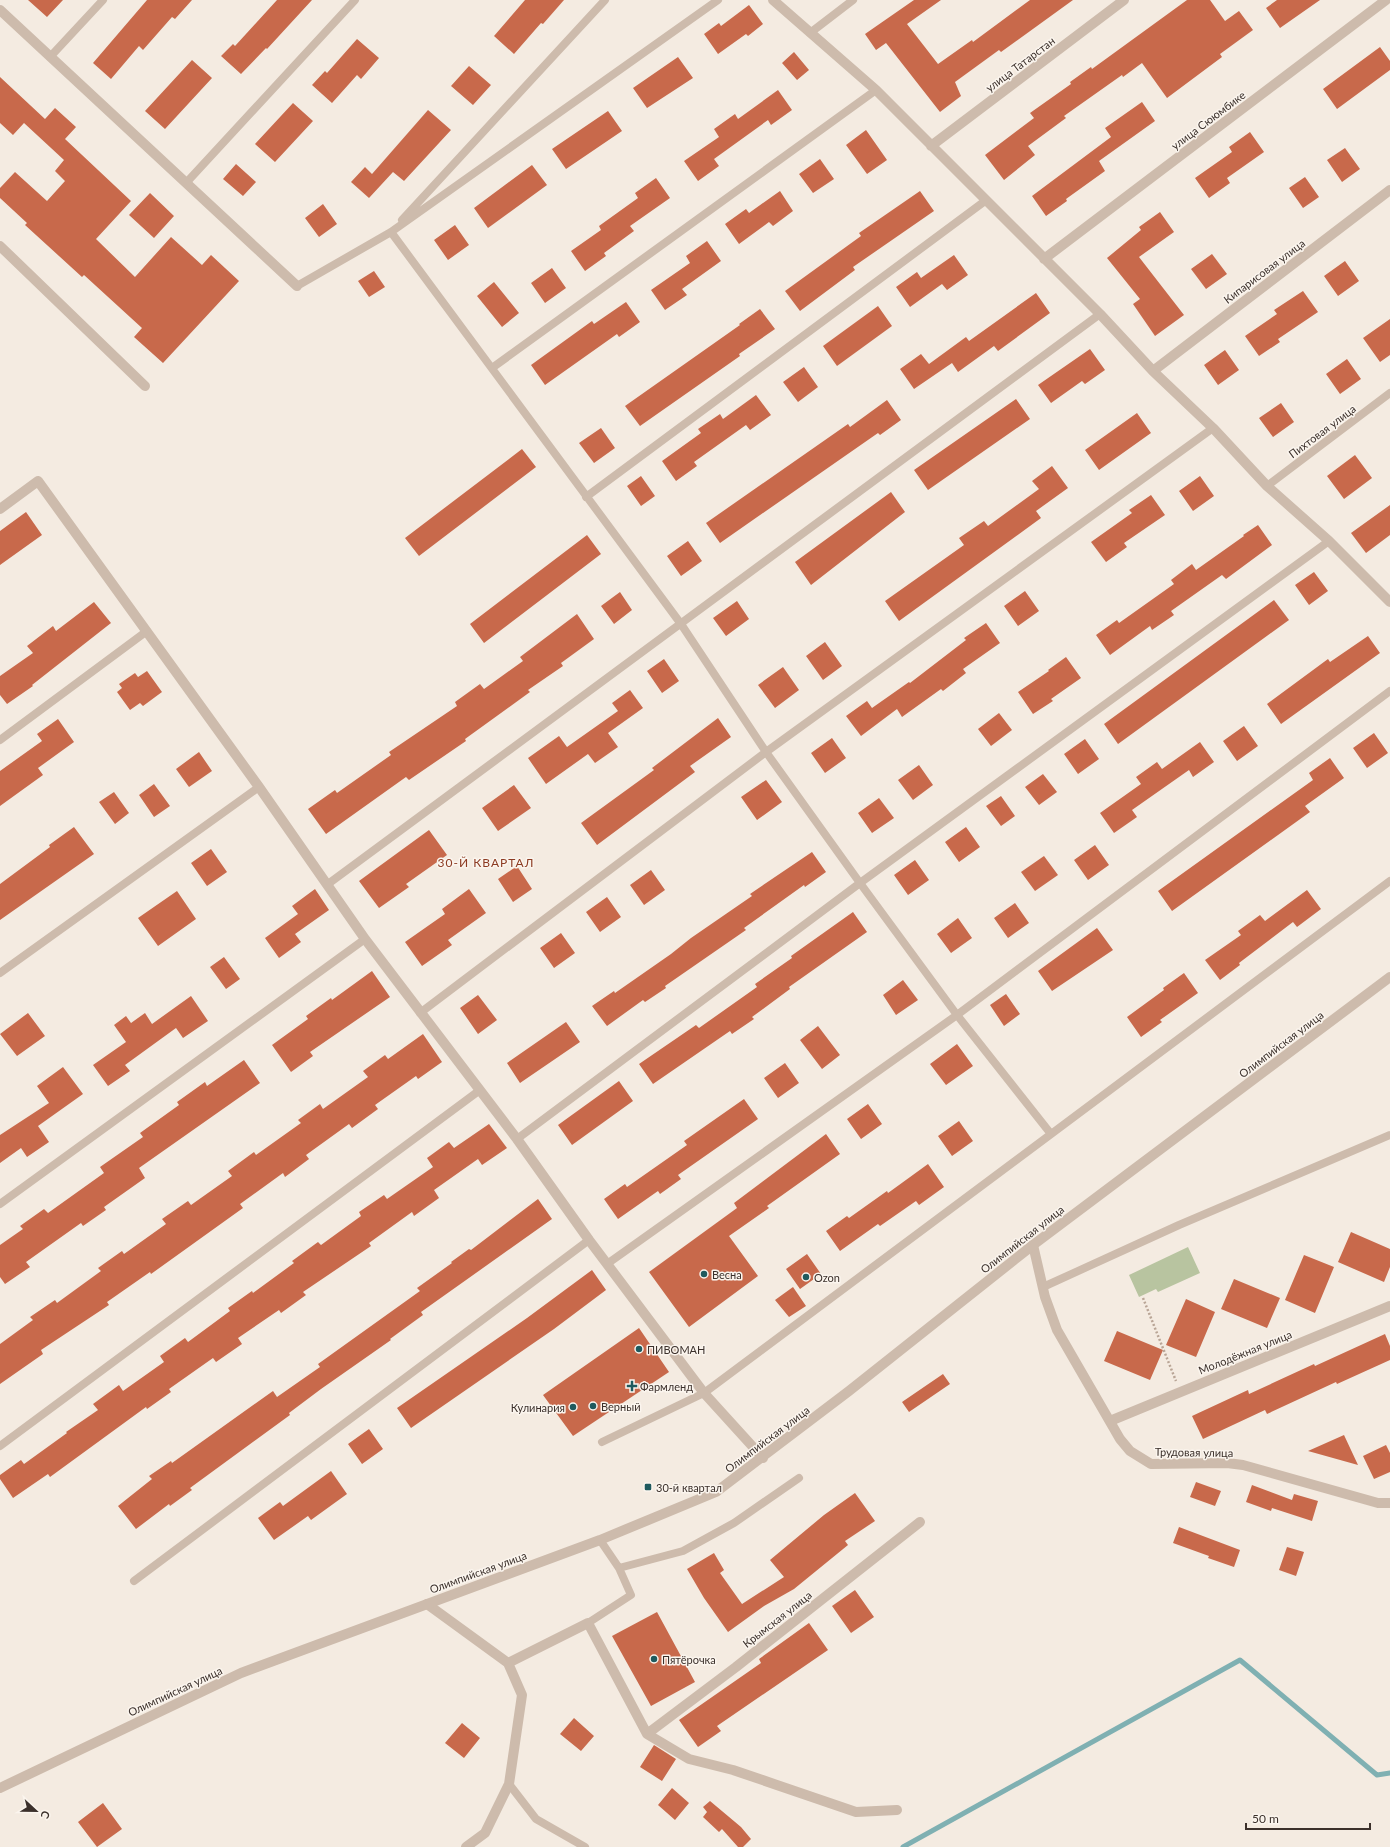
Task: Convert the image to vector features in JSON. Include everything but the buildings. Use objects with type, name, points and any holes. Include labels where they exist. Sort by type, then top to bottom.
[{"type":"street","points":[[774,0],[876,90],[985,201],[1100,314],[1153,371],[1213,428],[1267,486],[1388,597]]},
{"type":"street","name":"улица Татарстан","points":[[931,146],[1124,0]]},
{"type":"street","name":"улица Сююмбике","points":[[1044,259],[1386,0]]},
{"type":"street","points":[[0,10],[297,286]]},
{"type":"street","name":"Кипарисовая улица","points":[[1153,371],[1390,190]]},
{"type":"street","points":[[0,246],[145,386]]},
{"type":"street","points":[[0,509],[38,481],[259,787],[365,939],[517,1139],[589,1240],[704,1393],[763,1458]]},
{"type":"street","name":"Олимпийская улица","points":[[0,1788],[241,1673],[600,1540],[716,1492],[763,1458],[1034,1245],[1390,977]]},
{"type":"street","name":"Трудовая улица","points":[[1034,1245],[1043,1287],[1057,1330],[1124,1445],[1130,1451],[1151,1464],[1218,1463],[1243,1465],[1378,1503],[1390,1503]]},
{"type":"street","name":"Молодёжная улица","points":[[1110,1421],[1390,1306]]},
{"type":"street","name":"Крымская улица","points":[[646,1734],[736,1666],[920,1522]]},
{"type":"street","points":[[427,1604],[508,1662],[522,1695],[509,1784],[485,1833],[466,1847]]},
{"type":"street","points":[[508,1662],[588,1623],[646,1734],[689,1759],[732,1770],[856,1812],[897,1810]]},
{"type":"lane","points":[[50,57],[103,0]]},
{"type":"lane","points":[[186,183],[355,0]]},
{"type":"lane","points":[[391,232],[605,0]]},
{"type":"lane","points":[[297,286],[391,232],[718,0]]},
{"type":"lane","points":[[810,33],[853,0]]},
{"type":"lane","points":[[492,368],[876,90]]},
{"type":"lane","points":[[586,497],[985,201]]},
{"type":"lane","points":[[391,232],[586,497],[682,624],[766,752],[860,883],[957,1015],[1051,1134]]},
{"type":"lane","points":[[328,884],[1100,314]]},
{"type":"lane","name":"Пихтовая улица","points":[[1267,486],[1390,393]]},
{"type":"lane","points":[[420,1013],[766,752],[1213,428]]},
{"type":"lane","points":[[517,1139],[860,883],[1329,542]]},
{"type":"lane","points":[[0,740],[147,631]]},
{"type":"lane","points":[[607,1264],[957,1015],[1390,692]]},
{"type":"lane","points":[[0,973],[259,787]]},
{"type":"lane","points":[[602,1442],[704,1393],[1390,881]]},
{"type":"lane","points":[[0,1204],[365,939]]},
{"type":"lane","points":[[0,1446],[480,1090]]},
{"type":"lane","points":[[1043,1287],[1179,1225],[1390,1135]]},
{"type":"lane","points":[[134,1581],[589,1240]]},
{"type":"lane","points":[[620,1568],[683,1551],[734,1523],[799,1478]]},
{"type":"lane","points":[[588,1623],[631,1595],[620,1568],[600,1540]]},
{"type":"lane","points":[[509,1784],[536,1819],[586,1847]]},
{"type":"path","points":[[1143,1298],[1180,1392]]},
{"type":"green space","points":[[1188,1247],[1200,1273],[1158,1292],[1156,1289],[1139,1297],[1129,1275]]},
{"type":"waterway","points":[[903,1847],[1240,1660],[1377,1775],[1390,1773]]},
{"type":"place","name":"Весна","points":[[704,1274]]},
{"type":"place","name":"Ozon","points":[[806,1277]]},
{"type":"place","name":"ПИВОМАН","points":[[639,1349]]},
{"type":"place","name":"Фармленд","points":[[632,1386]]},
{"type":"place","name":"Верный","points":[[593,1406]]},
{"type":"place","name":"Кулинария","points":[[573,1407]]},
{"type":"place","name":"30-й квартал","points":[[648,1487]]},
{"type":"place","name":"Пятёрочка","points":[[654,1659]]},
{"type":"district","name":"30-Й КВАРТАЛ","points":[[486,862]]}]
